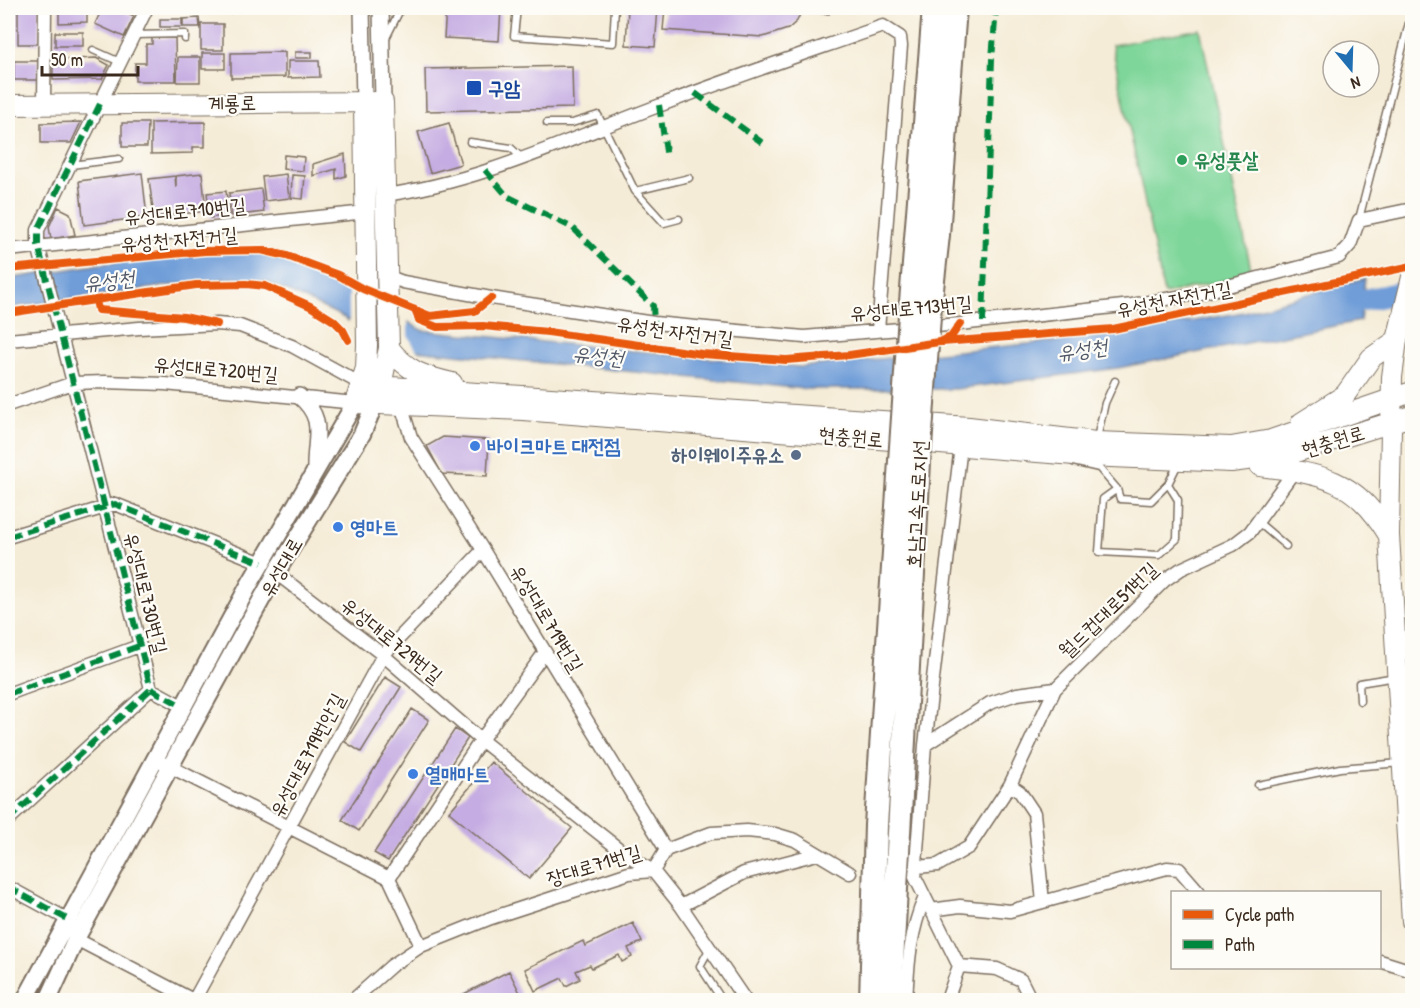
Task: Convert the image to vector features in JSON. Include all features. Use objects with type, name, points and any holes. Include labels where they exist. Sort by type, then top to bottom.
[{"type":"highway","name":"호남고속도로지선","points":[[890,1000],[910,461],[934,8]]},
{"type":"highway","name":"호남고속도로지선","points":[[919,315],[938,235],[955,8]]},
{"type":"highway","name":"호남고속도로지선","points":[[871,1000],[876,825],[910,461]]},
{"type":"main road","name":"계룡로","points":[[8,105],[373,102]]},
{"type":"main road","name":"유성대로","points":[[48,1000],[164,763],[182,706],[315,470],[369,394],[389,348],[385,195],[373,102]]},
{"type":"main road","name":"유성대로","points":[[25,1000],[67,919],[164,763],[276,573],[362,434],[369,394],[366,212],[373,102]]},
{"type":"main road","points":[[1413,277],[1397,340],[1391,399],[1389,535],[1413,921]]},
{"type":"main road","points":[[1270,440],[1299,425],[1346,395],[1371,358],[1397,340]]},
{"type":"main road","points":[[389,348],[401,364],[421,375],[524,397]]},
{"type":"main road","name":"현충원로","points":[[524,397],[969,427],[1096,442],[1231,447],[1270,440],[1413,392]]},
{"type":"main road","points":[[369,394],[524,397]]},
{"type":"main road","name":"현충원로","points":[[369,394],[401,405],[523,410],[1059,454],[1180,461],[1231,462],[1286,455],[1413,416]]},
{"type":"main road","points":[[1231,462],[1294,470],[1339,483],[1351,490],[1376,513],[1389,535]]},
{"type":"street","points":[[44,104],[45,8]]},
{"type":"street","points":[[104,506],[59,335],[38,245],[38,230],[147,8]]},
{"type":"street","name":"유성대로","points":[[362,8],[373,102]]},
{"type":"street","name":"유성대로","points":[[373,102],[381,47],[381,8]]},
{"type":"street","points":[[385,195],[425,188],[522,158],[659,105],[883,26],[900,37],[901,46],[878,330]]},
{"type":"street","points":[[1359,220],[1413,209]]},
{"type":"street","name":"유성대로710번길","points":[[8,250],[38,245],[366,212]]},
{"type":"street","name":"유성대로713번길","points":[[387,279],[654,323],[804,337],[1082,312],[1202,293],[1339,257],[1350,245],[1359,220]]},
{"type":"street","points":[[8,340],[217,324],[240,326],[292,345],[369,394]]},
{"type":"street","name":"유성대로720번길","points":[[8,405],[73,383],[165,384],[299,396],[369,394]]},
{"type":"street","points":[[299,396],[311,406],[317,418],[315,470]]},
{"type":"street","name":"유성대로719번길","points":[[401,405],[411,437],[483,550],[666,850]]},
{"type":"street","points":[[947,1000],[959,966],[913,873],[925,745],[961,446]]},
{"type":"street","name":"월드컵대로51번길","points":[[913,873],[952,859],[969,847],[1011,785],[1055,689],[1166,580],[1181,569],[1233,545],[1250,532],[1294,470]]},
{"type":"street","name":"유성대로730번길","points":[[8,537],[115,504],[262,563]]},
{"type":"street","name":"유성대로730번길","points":[[104,506],[151,689]]},
{"type":"street","name":"유성대로719번안길","points":[[194,1000],[383,655],[483,550]]},
{"type":"street","name":"유성대로729번길","points":[[276,573],[383,655],[481,740],[624,854],[653,870],[681,906],[745,1000]]},
{"type":"street","points":[[8,694],[139,646]]},
{"type":"street","points":[[390,879],[481,740],[545,652]]},
{"type":"street","points":[[8,820],[151,689],[182,706]]},
{"type":"street","points":[[925,745],[990,703],[1017,694],[1055,689]]},
{"type":"street","points":[[164,763],[390,879],[421,946]]},
{"type":"street","points":[[1011,785],[1020,792],[1034,813],[1043,902]]},
{"type":"street","name":"장대로71번길","points":[[353,1000],[391,966],[421,946],[491,918],[618,876],[653,870],[666,850],[711,833],[747,831],[775,834],[795,840],[850,873]]},
{"type":"street","points":[[681,906],[744,873],[817,855]]},
{"type":"street","points":[[931,910],[960,906],[1010,911],[1082,890],[1122,883],[1167,868],[1179,869],[1198,891]]},
{"type":"street","points":[[8,887],[67,919],[76,939],[194,1000]]},
{"type":"street","points":[[906,1000],[909,950],[915,920],[925,897]]},
{"type":"street","points":[[1381,961],[1413,971]]},
{"type":"street","points":[[959,966],[997,969],[1021,980],[1031,1000]]},
{"type":"lane","points":[[381,47],[401,8]]},
{"type":"lane","points":[[517,8],[514,36],[613,43],[615,8]]},
{"type":"lane","points":[[1359,220],[1413,11]]},
{"type":"lane","points":[[133,35],[185,34],[185,39]]},
{"type":"lane","points":[[93,50],[120,62]]},
{"type":"lane","points":[[547,123],[572,123],[598,115],[635,191],[664,223],[680,219]]},
{"type":"lane","points":[[470,142],[511,148],[522,158]]},
{"type":"lane","points":[[70,165],[119,159]]},
{"type":"lane","points":[[635,191],[689,178]]},
{"type":"lane","points":[[1096,442],[1105,403],[1115,381]]},
{"type":"lane","points":[[1059,454],[1078,465],[1099,468],[1117,489],[1120,500],[1150,501],[1168,484],[1180,461]]},
{"type":"lane","points":[[1117,489],[1103,500],[1099,552],[1159,555],[1177,539],[1178,500],[1168,484]]},
{"type":"lane","points":[[1257,522],[1286,546]]},
{"type":"lane","points":[[1360,701],[1359,683],[1397,677]]},
{"type":"lane","points":[[1258,785],[1340,768],[1402,763]]},
{"type":"lane","points":[[710,947],[700,966],[722,1000]]},
{"type":"green space","name":"유성풋살","points":[[1200,29],[1252,274],[1164,294],[1112,45]]},
{"type":"water","points":[[210,253],[261,253],[287,261],[362,293],[421,330],[800,367],[1117,335],[1244,312],[1365,278],[1360,321],[1118,368],[956,389],[805,389],[414,350],[370,334],[339,315],[265,281],[236,278],[8,308],[8,279],[101,264]]},
{"type":"pier","points":[[349,284],[408,318],[408,336],[419,354],[369,337],[349,325]]},
{"type":"building","points":[[18,8],[39,8],[39,44],[18,44]]},
{"type":"building","points":[[59,8],[87,8],[87,22],[59,23]]},
{"type":"building","points":[[100,8],[117,8],[134,16],[124,37],[95,24],[101,11]]},
{"type":"building","points":[[446,8],[501,8],[499,41],[444,38]]},
{"type":"building","points":[[628,8],[658,8],[655,47],[626,45]]},
{"type":"building","points":[[665,8],[829,8],[829,14],[801,12],[797,21],[788,29],[763,37],[663,30]]},
{"type":"building","points":[[199,18],[200,27],[183,27],[183,19]]},
{"type":"building","points":[[160,19],[182,19],[182,27],[160,27]]},
{"type":"building","points":[[201,24],[223,24],[223,50],[201,50]]},
{"type":"building","points":[[55,32],[83,32],[83,46],[55,46]]},
{"type":"building","points":[[152,38],[175,38],[176,81],[135,81],[135,63],[146,63],[146,44],[152,44]]},
{"type":"building","points":[[285,52],[285,77],[231,78],[231,53]]},
{"type":"building","points":[[295,52],[312,52],[312,58],[295,58]]},
{"type":"building","points":[[202,53],[225,53],[225,69],[202,69]]},
{"type":"building","points":[[178,57],[200,57],[200,82],[177,82]]},
{"type":"building","points":[[96,58],[109,65],[102,79],[53,80],[53,60]]},
{"type":"building","points":[[8,59],[11,59],[11,80],[8,80]]},
{"type":"building","points":[[14,61],[38,61],[38,80],[14,80]]},
{"type":"building","points":[[288,61],[319,61],[320,77],[288,78]]},
{"type":"building","name":"구암","points":[[572,66],[573,108],[426,111],[425,69]]},
{"type":"building","points":[[81,122],[71,143],[41,143],[41,123]]},
{"type":"building","points":[[205,122],[205,147],[193,147],[193,153],[151,154],[151,123]]},
{"type":"building","points":[[122,123],[148,123],[147,147],[122,147]]},
{"type":"building","points":[[449,123],[461,164],[430,173],[418,132]]},
{"type":"building","points":[[345,154],[346,176],[336,179],[336,169],[313,176],[313,164]]},
{"type":"building","points":[[284,155],[304,157],[303,171],[283,169]]},
{"type":"building","points":[[142,173],[147,217],[84,225],[79,181]]},
{"type":"building","points":[[202,173],[206,211],[154,217],[149,179],[175,176],[176,188],[176,176]]},
{"type":"building","points":[[286,174],[289,198],[265,201],[262,177]]},
{"type":"building","points":[[292,175],[305,176],[303,199],[291,198]]},
{"type":"building","points":[[261,189],[264,212],[231,216],[229,193]]},
{"type":"building","points":[[226,191],[229,215],[210,218],[207,193]]},
{"type":"building","points":[[58,207],[70,213],[75,235],[51,239],[49,227]]},
{"type":"building","points":[[443,437],[489,440],[487,476],[442,474],[427,446]]},
{"type":"building","points":[[385,677],[401,687],[361,752],[345,742]]},
{"type":"building","points":[[412,709],[429,720],[359,831],[342,820]]},
{"type":"building","points":[[455,729],[468,738],[388,861],[374,853]]},
{"type":"building","points":[[491,762],[572,828],[529,879],[449,812]]},
{"type":"building","points":[[633,923],[642,942],[628,948],[632,957],[622,962],[619,955],[592,968],[590,965],[576,971],[580,979],[566,986],[562,978],[535,991],[525,969],[583,941],[585,946]]},
{"type":"building","points":[[509,971],[521,995],[510,1000],[452,1000]]},
{"type":"waterway","name":"유성천","points":[[1335,306],[1412,290]]},
{"type":"marked path","points":[[983,322],[992,59],[996,8]]},
{"type":"marked path","points":[[695,93],[764,144]]},
{"type":"marked path","points":[[100,104],[38,230],[38,245],[151,689]]},
{"type":"marked path","points":[[659,105],[667,158]]},
{"type":"marked path","points":[[485,170],[507,196],[573,228],[653,306],[654,323]]},
{"type":"marked path","points":[[8,537],[115,504],[262,563]]},
{"type":"marked path","points":[[8,694],[139,646]]},
{"type":"marked path","points":[[151,689],[182,706]]},
{"type":"marked path","points":[[8,820],[151,689]]},
{"type":"marked path","points":[[8,887],[67,919]]},
{"type":"cycle path","name":"유성천 자전거길","points":[[8,269],[205,251],[261,250],[287,256],[338,275],[363,289],[430,316],[475,311],[491,298]]},
{"type":"cycle path","name":"유성천 자전거길","points":[[942,342],[1113,329],[1412,266]]},
{"type":"cycle path","points":[[8,313],[196,285],[246,284],[265,286],[310,306],[334,321],[343,330],[348,340]]},
{"type":"cycle path","points":[[96,300],[98,310],[184,317],[217,324]]},
{"type":"cycle path","name":"유성천 자전거길","points":[[415,310],[419,320],[437,327],[483,326],[548,332],[702,354],[786,360],[849,355],[939,342],[951,337],[960,324]]},
{"type":"place","name":"구암","points":[[474,88]]},
{"type":"place","name":"유성풋살","points":[[1182,160]]},
{"type":"place","name":"바이크마트 대전점","points":[[475,446]]},
{"type":"place","name":"하이웨이주유소","points":[[796,455]]},
{"type":"place","name":"영마트","points":[[338,527]]},
{"type":"place","name":"열매마트","points":[[413,774]]}]
